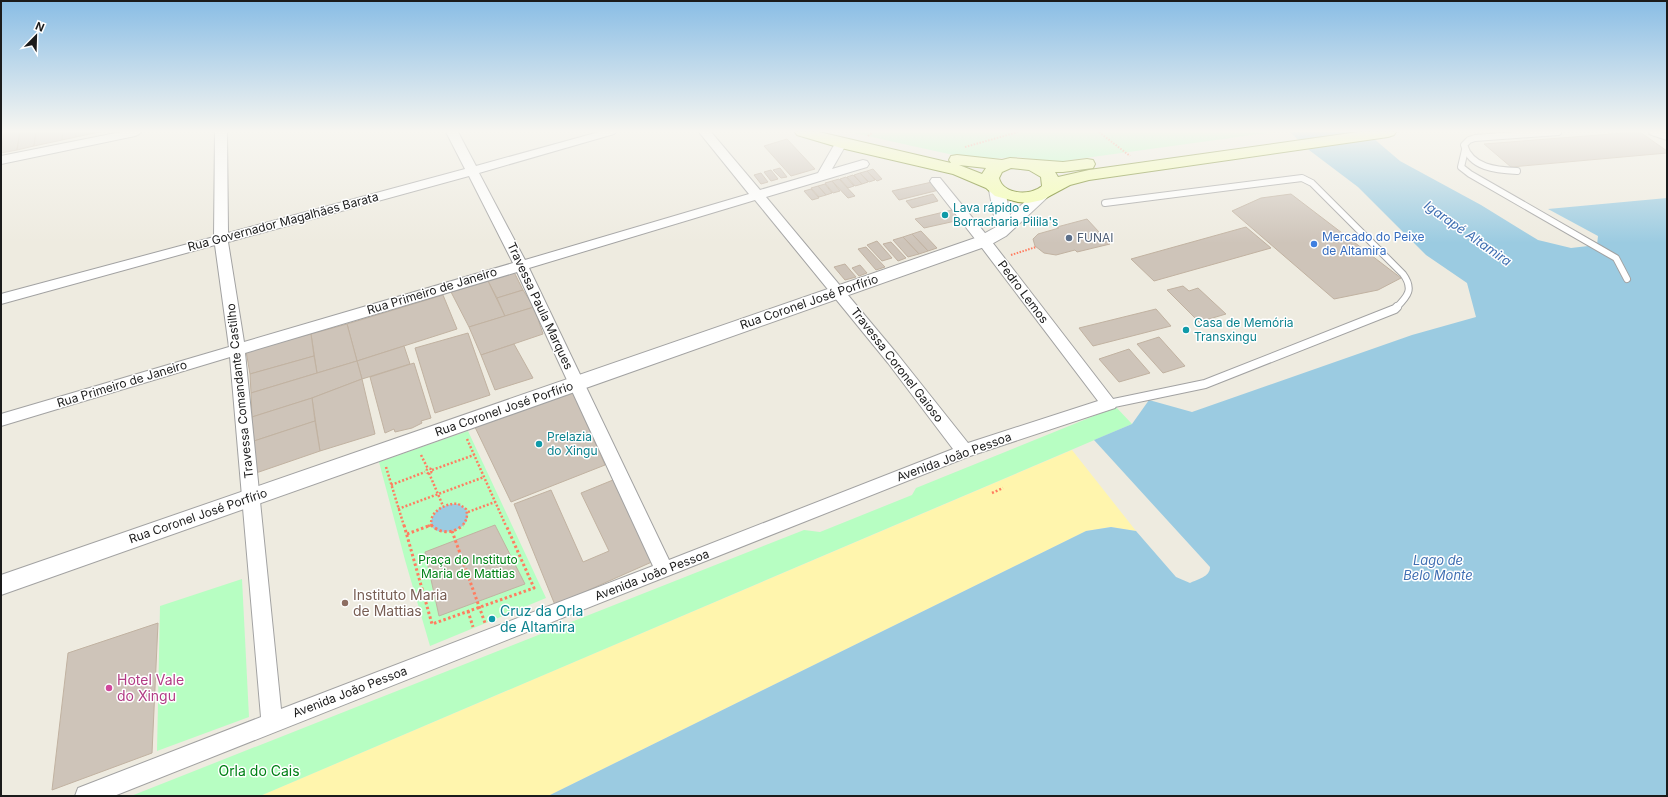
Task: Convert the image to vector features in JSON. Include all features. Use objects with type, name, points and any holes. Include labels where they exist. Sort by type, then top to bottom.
[{"type":"main road","points":[[955,169],[995,187],[1006,194],[1021,197],[1036,196],[1064,181],[1121,169]]},
{"type":"main road","points":[[995,169],[991,173],[990,179],[995,187]]},
{"type":"main road","points":[[1038,169],[1046,173],[1050,178],[1051,184],[1047,191]]},
{"type":"street","name":"Travessa Comandante Castilho","points":[[221,169],[221,239],[238,349],[272,722]]},
{"type":"street","name":"Rua Governador Magalhães Barata","points":[[1,299],[479,169]]},
{"type":"street","name":"Travessa Coronel Gaioso","points":[[737,169],[893,359],[964,451]]},
{"type":"street","points":[[823,175],[825,169]]},
{"type":"street","name":"Rua Primeiro de Janeiro","points":[[1,420],[845,169]]},
{"type":"street","name":"Travessa Paula Marques","points":[[473,171],[521,265],[664,570]]},
{"type":"street","name":"Pedro Lemos","points":[[936,181],[998,258],[1109,404]]},
{"type":"street","points":[[995,187],[1004,228]]},
{"type":"street","name":"Rua Coronel José Porfírio","points":[[1,586],[984,240],[1004,228],[1047,191]]},
{"type":"street","name":"Avenida João Pessoa","points":[[86,796],[964,451],[1109,404]]},
{"type":"lane","points":[[1464,169],[1616,258],[1627,279]]},
{"type":"lane","points":[[1499,169],[1505,171],[1518,171]]},
{"type":"lane","points":[[1105,203],[1302,178],[1312,183],[1398,267],[1408,278],[1410,286],[1406,298],[1394,309],[1205,384],[1109,404]]},
{"type":"path","points":[[998,258],[1036,247]]},
{"type":"path","points":[[384,461],[407,534],[432,624],[534,588],[464,433]]},
{"type":"path","points":[[419,449],[430,469]]},
{"type":"path","points":[[391,485],[427,473],[430,469],[474,455]]},
{"type":"path","points":[[427,473],[444,506]]},
{"type":"path","points":[[398,509],[484,477]]},
{"type":"path","points":[[992,492],[1003,488]]},
{"type":"path","points":[[468,512],[495,502]]},
{"type":"path","points":[[431,525],[433,516],[444,506],[459,504],[466,508],[468,512]]},
{"type":"path","points":[[431,525],[437,531],[452,532],[465,522],[468,512]]},
{"type":"path","points":[[407,534],[431,525]]},
{"type":"path","points":[[452,532],[485,623]]},
{"type":"path","points":[[468,611],[473,628]]},
{"type":"sand","points":[[1072,450],[1136,531],[1111,527],[1086,531],[548,796],[260,796]]},
{"type":"green space","name":"Orla do Cais","points":[[1116,407],[1132,424],[260,796],[131,796],[804,530],[820,532],[912,495],[916,488]]},
{"type":"green space","name":"Praça do Instituto Maria de Mattias","points":[[468,431],[546,598],[430,646],[379,462]]},
{"type":"green space","points":[[242,579],[249,717],[157,751],[160,606]]},
{"type":"water","name":"Lago de Belo Monte","points":[[1334,169],[1415,169],[1481,205],[1538,240],[1571,248],[1597,245],[1598,236],[1548,209],[1667,198],[1667,796],[548,796],[1086,531],[1111,527],[1136,531],[1176,577],[1190,583],[1206,575],[1210,567],[1094,440],[1132,424],[1149,400],[1192,412],[1412,335],[1476,317],[1467,283],[1426,255],[1358,187]]},
{"type":"water","points":[[459,504],[466,509],[467,518],[464,525],[449,532],[441,532],[434,529],[431,524],[435,513],[442,507]]},
{"type":"building","points":[[781,169],[787,177],[781,178],[773,170]]},
{"type":"building","points":[[785,169],[814,169],[791,176]]},
{"type":"building","points":[[873,169],[882,179],[877,181],[867,171]]},
{"type":"building","points":[[771,170],[778,179],[771,181],[764,172]]},
{"type":"building","points":[[867,171],[875,180],[869,182],[860,173]]},
{"type":"building","points":[[761,173],[768,182],[761,184],[754,175]]},
{"type":"building","points":[[860,173],[868,182],[862,184],[854,175]]},
{"type":"building","points":[[853,175],[862,184],[855,186],[847,177]]},
{"type":"building","points":[[846,177],[854,186],[848,188],[840,179]]},
{"type":"building","points":[[839,179],[855,196],[848,198],[832,181]]},
{"type":"building","points":[[832,181],[840,191],[833,193],[825,183]]},
{"type":"building","points":[[932,182],[939,190],[899,200],[892,191]]},
{"type":"building","points":[[825,184],[832,193],[826,195],[818,186]]},
{"type":"building","points":[[818,186],[826,195],[819,197],[811,188]]},
{"type":"building","points":[[811,189],[819,198],[812,200],[804,191]]},
{"type":"building","points":[[933,194],[938,201],[912,208],[906,201]]},
{"type":"building","name":"Mercado do Peixe de Altamira","points":[[1291,194],[1401,278],[1378,290],[1334,299],[1232,211],[1261,198]]},
{"type":"building","name":"Lava rápido e Borracharia Pilila's","points":[[952,210],[960,220],[924,228],[915,219]]},
{"type":"building","name":"FUNAI","points":[[1087,219],[1110,244],[1077,252],[1075,250],[1056,255],[1044,253],[1035,246],[1033,239],[1038,234]]},
{"type":"building","points":[[1246,227],[1271,248],[1154,281],[1131,259]]},
{"type":"building","points":[[921,231],[937,248],[928,251],[912,234]]},
{"type":"building","points":[[912,234],[928,251],[919,254],[903,237]]},
{"type":"building","points":[[903,237],[919,254],[908,257],[893,240]]},
{"type":"building","points":[[877,241],[892,258],[882,261],[867,245]]},
{"type":"building","points":[[891,242],[906,258],[898,261],[883,244]]},
{"type":"building","points":[[866,247],[885,267],[876,270],[858,249]]},
{"type":"building","points":[[845,264],[856,277],[845,280],[834,267]]},
{"type":"building","points":[[860,265],[867,273],[859,276],[852,268]]},
{"type":"building","points":[[514,272],[523,290],[497,298],[488,281]]},
{"type":"building","points":[[488,281],[505,316],[469,327],[451,292]]},
{"type":"building","points":[[1183,286],[1189,291],[1198,288],[1226,314],[1199,322],[1167,290]]},
{"type":"building","points":[[523,290],[534,307],[505,316],[497,298]]},
{"type":"building","points":[[443,295],[457,329],[357,361],[347,324]]},
{"type":"building","points":[[534,307],[543,334],[481,355],[469,327]]},
{"type":"building","points":[[1156,309],[1171,326],[1093,346],[1079,328]]},
{"type":"building","points":[[347,324],[357,361],[317,373],[311,334]]},
{"type":"building","points":[[468,333],[490,395],[435,413],[415,348]]},
{"type":"building","points":[[311,334],[314,356],[250,374],[246,351]]},
{"type":"building","points":[[1159,337],[1185,366],[1163,373],[1137,344]]},
{"type":"building","points":[[514,344],[533,378],[495,390],[481,355]]},
{"type":"building","points":[[404,346],[410,364],[362,379],[357,361]]},
{"type":"building","points":[[1129,349],[1150,373],[1119,382],[1099,359]]},
{"type":"building","points":[[314,356],[317,373],[251,393],[250,374]]},
{"type":"building","points":[[357,361],[362,379],[312,398],[252,417],[251,393]]},
{"type":"building","points":[[414,363],[431,418],[421,421],[422,423],[412,428],[395,432],[394,429],[385,433],[370,377]]},
{"type":"building","points":[[362,379],[375,434],[320,451],[312,398]]},
{"type":"building","name":"Prelazia do Xingu","points":[[571,388],[605,465],[511,502],[473,423]]},
{"type":"building","points":[[312,398],[315,421],[254,441],[252,417]]},
{"type":"building","points":[[315,421],[320,451],[256,473],[254,441]]},
{"type":"building","name":"Prelazia do Xingu","points":[[613,480],[654,561],[555,605],[514,504],[551,490],[583,562],[609,551],[581,493]]},
{"type":"building","points":[[495,525],[525,584],[439,616],[425,552]]},
{"type":"building","name":"Hotel Vale do Xingu","points":[[158,623],[152,753],[52,790],[68,653]]},
{"type":"place","name":"Lava rápido e Borracharia Pilila's","points":[[945,215]]},
{"type":"place","name":"FUNAI","points":[[1069,238]]},
{"type":"place","name":"Mercado do Peixe de Altamira","points":[[1314,244]]},
{"type":"place","name":"Casa de Memória Transxingu","points":[[1186,330]]},
{"type":"place","name":"Prelazia do Xingu","points":[[539,444]]},
{"type":"place","name":"Instituto Maria de Mattias","points":[[345,603]]},
{"type":"place","name":"Cruz da Orla de Altamira","points":[[492,619]]},
{"type":"place","name":"Hotel Vale do Xingu","points":[[109,688]]},
{"type":"water label","name":"Igarapé Altamira","points":[[1468,233]]}]
